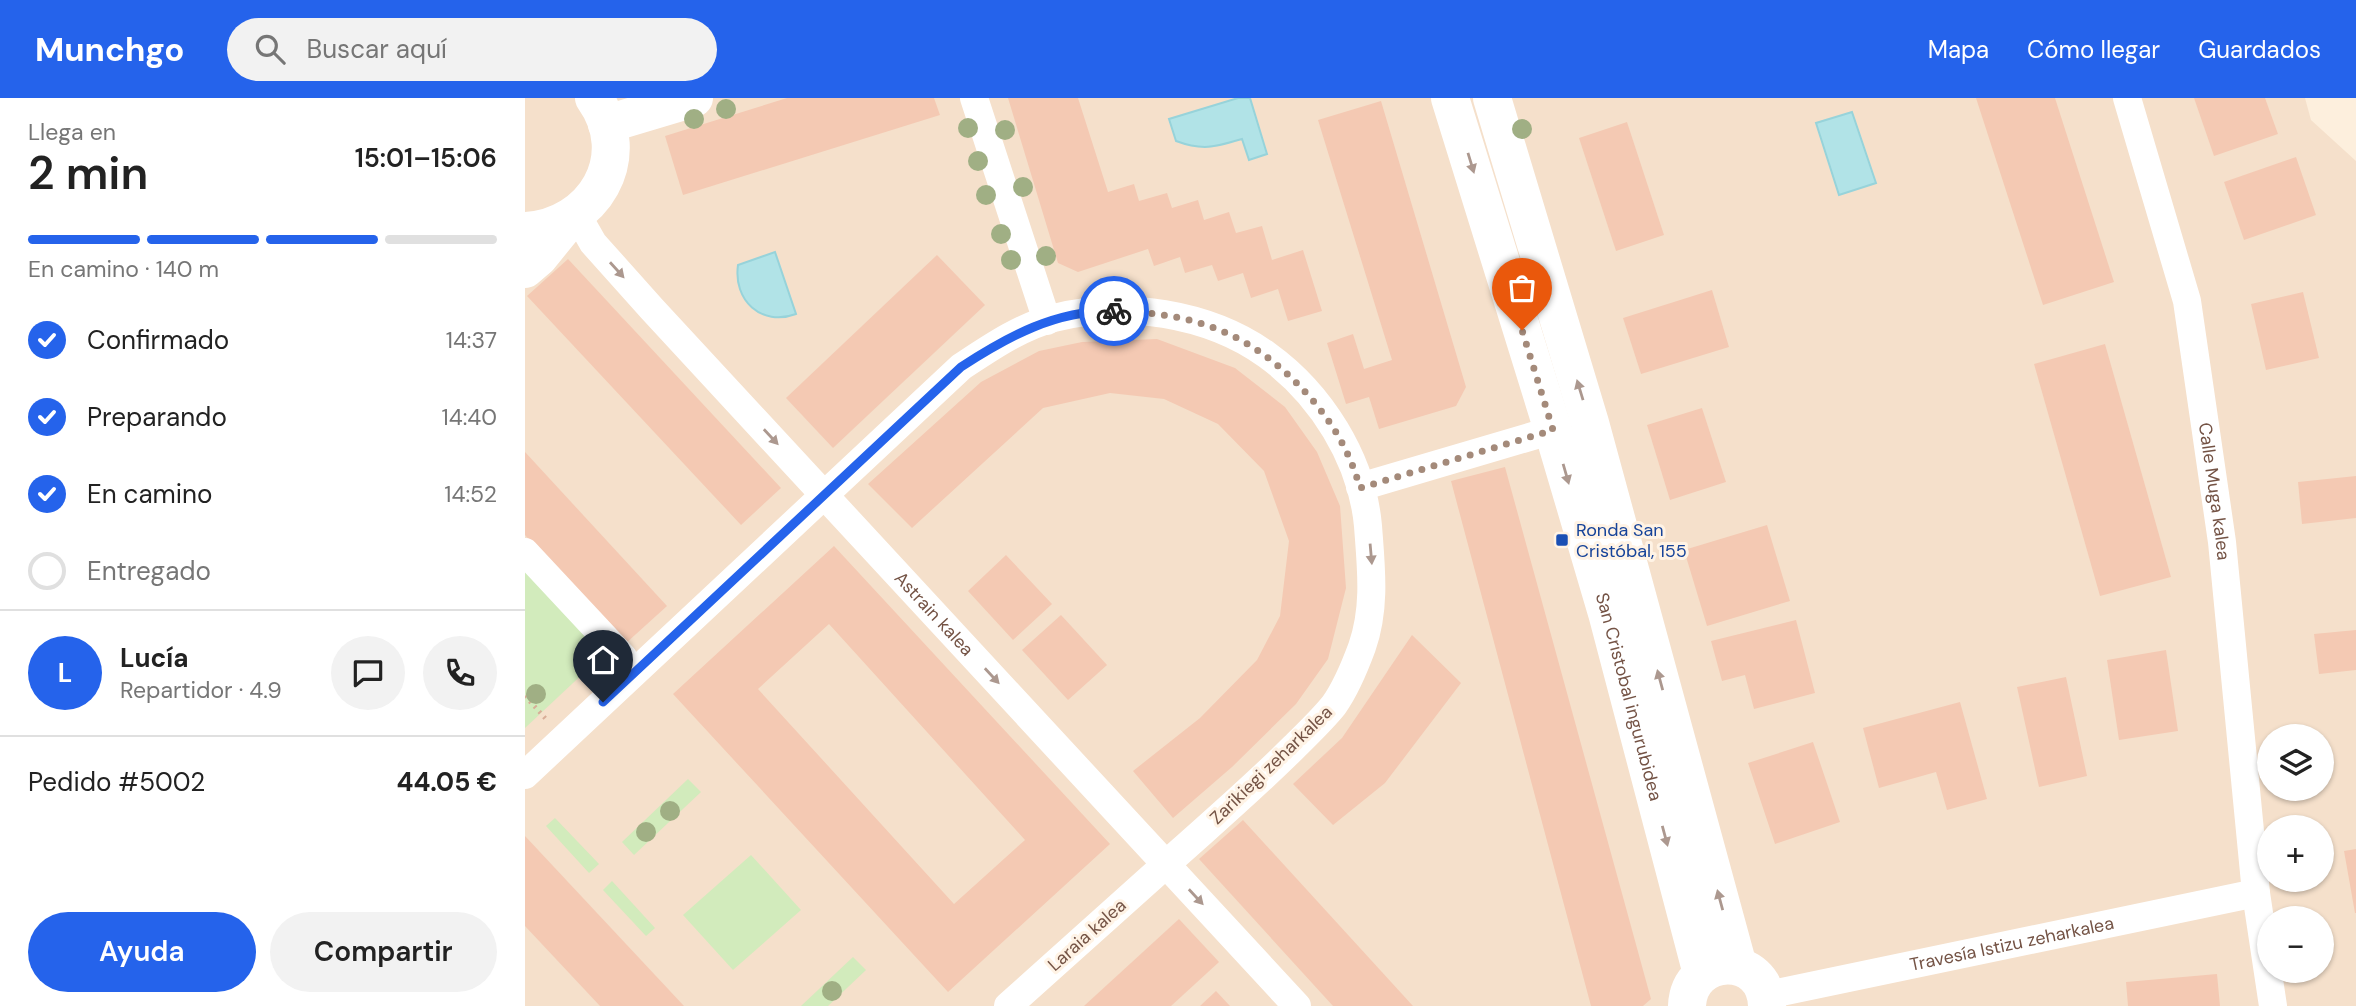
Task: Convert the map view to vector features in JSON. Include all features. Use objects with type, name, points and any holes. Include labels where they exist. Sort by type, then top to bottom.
[{"type":"street","points":[[525,269],[595,197],[606,174],[611,149],[601,111],[694,98]]},
{"type":"street","points":[[974,98],[1047,321]]},
{"type":"street","name":"San Cristobal ingurubidea","points":[[1450,98],[1607,613],[1709,982]]},
{"type":"street","name":"San Cristobal ingurubidea","points":[[1492,98],[1590,422],[1709,982]]},
{"type":"street","name":"Calle Muga kalea","points":[[2127,98],[2187,301],[2222,542],[2256,893],[2273,1006]]},
{"type":"street","points":[[525,231],[544,230],[573,217]]},
{"type":"street","name":"Astrain kalea","points":[[573,217],[608,260],[1297,1006]]},
{"type":"street","name":"Zarikiegi zeharkalea","points":[[525,775],[961,367],[1008,337],[1047,321],[1107,311],[1161,314],[1220,330],[1267,355],[1291,376],[1335,428],[1347,452],[1367,514],[1373,584],[1363,645],[1335,704],[1257,783],[1166,865]]},
{"type":"street","points":[[1360,488],[1553,430]]},
{"type":"street","points":[[525,552],[623,657]]},
{"type":"street","name":"Laraia kalea","points":[[1009,1006],[1166,865]]},
{"type":"street","name":"Travesía Istizu zeharkalea","points":[[1767,1001],[2256,893]]},
{"type":"street","points":[[1709,982],[1751,972],[1761,982],[1767,1001]]},
{"type":"path","points":[[525,696],[550,724]]},
{"type":"shaded area","points":[[525,98],[2305,98],[2311,120],[2356,161],[2356,1006],[525,1006]]},
{"type":"green space","points":[[525,568],[605,653],[525,728]]},
{"type":"green space","points":[[688,779],[701,792],[634,855],[622,842]]},
{"type":"green space","points":[[555,818],[599,864],[589,873],[546,826]]},
{"type":"green space","points":[[751,855],[801,910],[733,970],[683,915]]},
{"type":"green space","points":[[612,881],[655,928],[646,936],[603,890]]},
{"type":"green space","points":[[853,957],[866,970],[828,1006],[801,1006]]},
{"type":"water","points":[[1238,98],[1250,98],[1267,154],[1249,160],[1242,139],[1209,147],[1176,141],[1169,119]]},
{"type":"water","points":[[1852,112],[1876,183],[1839,195],[1816,123]]},
{"type":"water","points":[[775,252],[796,314],[783,317],[771,317],[752,308],[740,289],[738,278],[738,265]]},
{"type":"building","points":[[787,98],[934,98],[940,115],[683,195],[665,136]]},
{"type":"building","points":[[1008,98],[1078,98],[1108,192],[1134,184],[1139,201],[1167,193],[1172,208],[1198,200],[1204,220],[1229,212],[1236,233],[1262,226],[1272,260],[1303,250],[1322,311],[1288,321],[1278,289],[1251,298],[1243,273],[1218,281],[1212,265],[1185,273],[1180,257],[1154,266],[1148,249],[1078,272],[1058,263]]},
{"type":"building","points":[[1976,98],[2055,98],[2114,282],[2043,305]]},
{"type":"building","points":[[2194,98],[2265,98],[2278,134],[2214,156]]},
{"type":"building","points":[[1381,101],[1466,387],[1456,406],[1379,429],[1369,397],[1346,404],[1327,343],[1353,334],[1364,369],[1392,360],[1318,120]]},
{"type":"building","points":[[1627,122],[1664,235],[1616,251],[1579,138]]},
{"type":"building","points":[[2296,157],[2316,215],[2244,240],[2224,182]]},
{"type":"building","points":[[937,255],[985,305],[833,448],[786,398]]},
{"type":"building","points":[[568,259],[781,488],[741,525],[527,296]]},
{"type":"building","points":[[1712,290],[1729,347],[1641,374],[1623,318]]},
{"type":"building","points":[[2303,292],[2319,358],[2266,370],[2251,304]]},
{"type":"building","points":[[1157,339],[1235,368],[1285,407],[1317,452],[1340,506],[1346,588],[1328,659],[1296,704],[1232,767],[1173,818],[1133,771],[1200,718],[1257,660],[1280,616],[1289,541],[1264,471],[1218,424],[1164,399],[1110,393],[1043,408],[912,528],[868,484],[981,382],[1039,351],[1082,342]]},
{"type":"building","points":[[2105,344],[2171,577],[2100,596],[2034,364]]},
{"type":"building","points":[[1702,408],[1726,482],[1670,500],[1647,425]]},
{"type":"building","points":[[525,452],[667,606],[625,644],[525,535]]},
{"type":"building","points":[[1505,467],[1651,999],[1643,1006],[1591,1006],[1451,481]]},
{"type":"building","points":[[2356,476],[2356,518],[2302,524],[2298,482]]},
{"type":"building","points":[[1767,525],[1790,601],[1707,626],[1684,550]]},
{"type":"building","points":[[834,546],[1110,844],[948,992],[673,694]],"holes":[[[829,624],[1025,840],[954,904],[758,689]]]},
{"type":"building","points":[[1006,555],[1052,604],[1013,640],[968,591]]},
{"type":"building","points":[[1061,615],[1107,665],[1068,700],[1022,650]]},
{"type":"building","points":[[1796,620],[1815,693],[1754,709],[1745,675],[1722,681],[1711,641]]},
{"type":"building","points":[[2356,630],[2356,670],[2319,674],[2314,634]]},
{"type":"building","points":[[1412,635],[1461,683],[1385,783],[1333,825],[1293,784],[1342,738]]},
{"type":"building","points":[[2166,650],[2178,731],[2119,740],[2107,660]]},
{"type":"building","points":[[2066,677],[2087,776],[2039,787],[2017,687]]},
{"type":"building","points":[[1960,702],[1987,799],[1947,810],[1936,772],[1879,788],[1863,728]]},
{"type":"building","points":[[1813,742],[1840,822],[1775,844],[1748,763]]},
{"type":"building","points":[[1243,820],[1413,1006],[1333,1006],[1199,859]]},
{"type":"building","points":[[525,836],[684,1006],[600,1006],[525,926]]},
{"type":"building","points":[[2356,849],[2356,913],[2355,913],[2344,851]]},
{"type":"building","points":[[1179,919],[1219,962],[1171,1006],[1084,1006]]},
{"type":"building","points":[[2217,974],[2220,1006],[2128,1006],[2126,982]]},
{"type":"building","points":[[1216,991],[1230,1006],[1200,1006]]},
{"type":"way so far","points":[[1114,311],[1161,314],[1193,321],[1242,340],[1267,355],[1291,376],[1335,428],[1360,488],[1553,430],[1522,330]]},
{"type":"place","name":"Ronda San Cristóbal, 155","points":[[1562,540]]},
{"type":"route","points":[[603,702],[961,367],[1008,337],[1054,318],[1114,311]]}]
